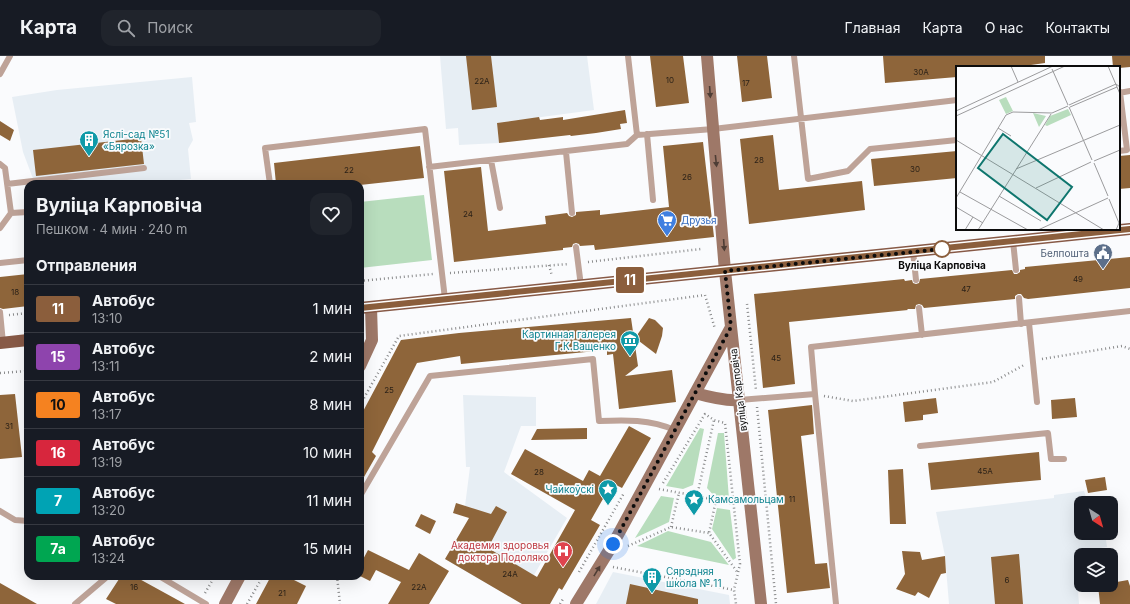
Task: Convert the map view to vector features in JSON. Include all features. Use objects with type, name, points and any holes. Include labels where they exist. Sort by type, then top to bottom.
[{"type":"main road","points":[[366,307],[1130,229]]},
{"type":"main road","points":[[2,343],[24,340]]},
{"type":"street","name":"вуліца Карповіча","points":[[707,56],[725,271],[760,604]]},
{"type":"street","points":[[364,357],[372,340],[366,307]]},
{"type":"street","points":[[576,604],[613,544],[731,327]]},
{"type":"street","points":[[695,393],[706,396],[739,400]]},
{"type":"street","points":[[226,604],[238,580]]},
{"type":"lane","points":[[0,74],[10,56]]},
{"type":"lane","points":[[628,56],[637,135]]},
{"type":"lane","points":[[794,56],[808,179],[848,171],[870,149],[956,140]]},
{"type":"lane","points":[[1120,151],[1127,150],[1120,92],[1130,92]]},
{"type":"lane","points":[[429,167],[627,144],[637,135],[713,129],[956,100]]},
{"type":"lane","points":[[270,180],[266,148],[425,129],[445,299]]},
{"type":"lane","points":[[646,134],[653,200]]},
{"type":"lane","points":[[566,152],[572,212]]},
{"type":"lane","points":[[491,160],[500,208]]},
{"type":"lane","points":[[0,164],[4,168],[11,213],[0,228]]},
{"type":"lane","points":[[41,180],[144,168]]},
{"type":"lane","points":[[7,184],[24,182]]},
{"type":"lane","points":[[11,213],[24,212]]},
{"type":"lane","points":[[1013,241],[1016,270]]},
{"type":"lane","points":[[576,247],[581,286]]},
{"type":"lane","points":[[913,251],[916,280]]},
{"type":"lane","points":[[0,263],[24,260]]},
{"type":"lane","points":[[1019,298],[1021,324]]},
{"type":"lane","points":[[919,308],[922,335]]},
{"type":"lane","points":[[836,604],[810,347],[1130,311]]},
{"type":"lane","points":[[0,314],[2,343]]},
{"type":"lane","points":[[1029,323],[1037,402]]},
{"type":"lane","points":[[364,489],[430,376],[593,359],[599,420],[629,420],[664,425],[674,430]]},
{"type":"lane","points":[[739,400],[815,394]]},
{"type":"lane","points":[[920,446],[1048,433],[1051,459],[1064,459]]},
{"type":"lane","points":[[0,511],[14,520],[24,521]]},
{"type":"lane","points":[[75,604],[103,580]]},
{"type":"lane","points":[[166,580],[203,602]]},
{"type":"path","points":[[364,281],[579,263],[701,249]]},
{"type":"path","points":[[364,398],[399,336],[706,295],[716,330]]},
{"type":"path","points":[[747,304],[776,604]]},
{"type":"path","points":[[0,314],[24,313]]},
{"type":"path","points":[[815,394],[853,401],[993,382],[1033,360],[1122,346],[1130,349]]},
{"type":"path","points":[[0,373],[24,371]]},
{"type":"path","points":[[733,504],[659,489],[705,414],[714,420],[725,423],[740,564],[734,590],[736,604]]},
{"type":"path","points":[[697,496],[714,420]]},
{"type":"path","points":[[576,576],[628,487]]},
{"type":"path","points":[[670,527],[679,493]]},
{"type":"path","points":[[709,533],[716,500]]},
{"type":"path","points":[[628,541],[624,547],[670,527],[709,533],[738,572]]},
{"type":"path","points":[[608,573],[616,560]]},
{"type":"path","points":[[612,567],[734,590]]},
{"type":"path","points":[[203,602],[213,580]]},
{"type":"path","points":[[247,604],[261,580]]},
{"type":"path","points":[[337,580],[340,604]]},
{"type":"path","points":[[560,604],[564,597]]},
{"type":"shaded area","points":[[440,56],[587,56],[594,110],[497,123],[499,143],[459,145],[458,128],[446,129]]},
{"type":"shaded area","points":[[192,77],[196,122],[189,123],[193,140],[188,149],[191,179],[34,180],[23,152],[12,97],[57,90]]},
{"type":"shaded area","points":[[463,395],[536,397],[536,426],[521,426],[504,472],[567,518],[534,575],[558,589],[550,604],[522,604],[445,559],[469,519],[473,508],[465,506],[470,467],[466,467]]},
{"type":"shaded area","points":[[1084,491],[1086,496],[1074,496],[1074,540],[1106,540],[1107,547],[1074,548],[1074,592],[1078,592],[1079,604],[949,604],[945,556],[936,512],[1054,498],[1054,495]]},
{"type":"shaded area","points":[[613,572],[729,595],[730,604],[596,604]]},
{"type":"green space","points":[[424,195],[432,260],[364,268],[364,202]]},
{"type":"green space","points":[[700,428],[704,429],[693,485],[683,489],[666,486]]},
{"type":"green space","points":[[718,433],[724,433],[729,499],[715,497],[707,488]]},
{"type":"green space","points":[[661,496],[674,498],[669,522],[635,538]]},
{"type":"green space","points":[[717,508],[730,510],[736,558],[733,560],[712,529]]},
{"type":"green space","points":[[668,531],[711,542],[729,565],[637,546]]},
{"type":"building","points":[[466,56],[491,56],[497,107],[472,110]]},
{"type":"building","points":[[650,56],[683,56],[689,103],[656,107]]},
{"type":"building","points":[[737,56],[767,56],[772,98],[742,102]]},
{"type":"building","points":[[883,56],[1045,56],[1045,63],[1024,66],[956,66],[956,77],[885,83]]},
{"type":"building","points":[[1112,56],[1130,56],[1130,67],[1120,68],[1120,66],[1113,66]]},
{"type":"building","points":[[625,110],[627,123],[620,124],[621,129],[571,136],[499,143],[497,123],[539,117],[540,120],[563,117],[563,120]]},
{"type":"building","points":[[0,121],[14,130],[10,141],[0,135]]},
{"type":"building","points":[[773,135],[779,190],[862,181],[865,210],[749,224],[740,139]]},
{"type":"building","name":"Яслі-сад №51 «Бярозка»","points":[[141,138],[144,164],[36,176],[33,150]]},
{"type":"building","points":[[703,142],[714,237],[595,250],[594,245],[580,246],[576,243],[573,244],[572,247],[563,248],[563,250],[454,262],[444,171],[481,167],[488,231],[546,224],[545,216],[567,213],[572,217],[576,215],[576,212],[600,210],[600,215],[669,207],[663,146]]},
{"type":"building","points":[[420,146],[424,178],[364,185],[364,180],[276,180],[274,163]]},
{"type":"building","points":[[956,151],[956,178],[874,186],[871,159]]},
{"type":"building","points":[[1130,155],[1130,188],[1120,189],[1120,156]]},
{"type":"building","points":[[1130,257],[1130,288],[1028,299],[1024,298],[1021,294],[1018,294],[1015,296],[1015,299],[924,308],[919,304],[916,305],[915,309],[907,309],[908,310],[789,322],[795,384],[763,388],[754,294],[904,279],[905,281],[912,280],[913,283],[916,284],[919,283],[920,279],[1012,270],[1014,274],[1017,274],[1020,270],[1025,269],[1025,267]]},
{"type":"building","points":[[24,274],[24,306],[0,308],[0,277]]},
{"type":"building","points":[[631,318],[638,366],[625,376],[672,370],[676,402],[619,409],[613,354],[607,355],[607,350],[461,364],[460,356],[417,363],[372,452],[376,456],[364,477],[364,409],[401,340],[459,333]]},
{"type":"building","points":[[649,318],[655,320],[663,328],[656,354],[635,338]]},
{"type":"building","points":[[15,394],[22,457],[0,459],[0,395]]},
{"type":"building","points":[[936,398],[938,413],[923,415],[923,420],[905,422],[903,402]]},
{"type":"building","points":[[1075,398],[1077,417],[1052,419],[1051,400]]},
{"type":"building","points":[[812,405],[814,434],[801,436],[815,564],[827,563],[830,588],[787,593],[768,410]]},
{"type":"building","points":[[629,426],[651,438],[622,488],[612,483],[591,520],[600,525],[562,590],[559,588],[550,604],[522,604],[445,559],[469,518],[453,513],[456,503],[491,514],[496,506],[507,512],[488,548],[537,577],[575,510],[511,474],[525,449],[583,481],[589,470],[600,476]]},
{"type":"building","points":[[587,428],[587,439],[531,440],[537,429]]},
{"type":"building","points":[[1039,452],[1041,480],[931,490],[928,463]]},
{"type":"building","points":[[903,469],[906,524],[890,524],[888,470]]},
{"type":"building","points":[[1105,477],[1107,490],[1088,493],[1085,480]]},
{"type":"building","points":[[421,514],[436,521],[430,534],[415,526]]},
{"type":"building","points":[[368,550],[409,570],[419,553],[449,571],[429,604],[388,604],[401,582],[376,570],[370,581],[364,578],[364,558]]},
{"type":"building","points":[[902,551],[920,552],[922,560],[945,556],[946,573],[941,574],[929,598],[918,592],[915,596],[896,589],[905,574]]},
{"type":"building","points":[[1019,554],[1023,604],[995,604],[991,557]]},
{"type":"building","points":[[118,580],[141,580],[185,604],[116,604],[106,599]]},
{"type":"building","points":[[269,580],[294,580],[306,586],[297,604],[256,604]]},
{"type":"building","points":[[1128,580],[1130,586],[1130,604],[1100,604],[1099,592],[1118,592],[1118,582]]},
{"type":"building","points":[[0,583],[37,604],[0,604]]},
{"type":"building","name":"Сярэдняя школа № 11","points":[[630,584],[698,599],[698,604],[626,604]]},
{"type":"bus line","name":"11","points":[[364,308],[1130,229]]},
{"type":"place","name":"Яслі-сад №51 «Бярозка»","points":[[89,157]]},
{"type":"place","name":"Друзья","points":[[667,237]]},
{"type":"place","name":"Вуліца Карповіча","points":[[942,249]]},
{"type":"place","name":"Белпошта","points":[[1103,270]]},
{"type":"place","name":"Картинная галерея Г.К.Ващенко","points":[[630,357]]},
{"type":"place","name":"Чайкоўскі","points":[[608,506]]},
{"type":"place","name":"Камсамольцам","points":[[694,516]]},
{"type":"place","name":"Академия здоровья доктора Подоляко","points":[[563,568]]},
{"type":"place","name":"Сярэдняя школа № 11","points":[[652,594]]},
{"type":"route","points":[[613,544],[731,327],[730,304],[725,271],[942,249]]}]
